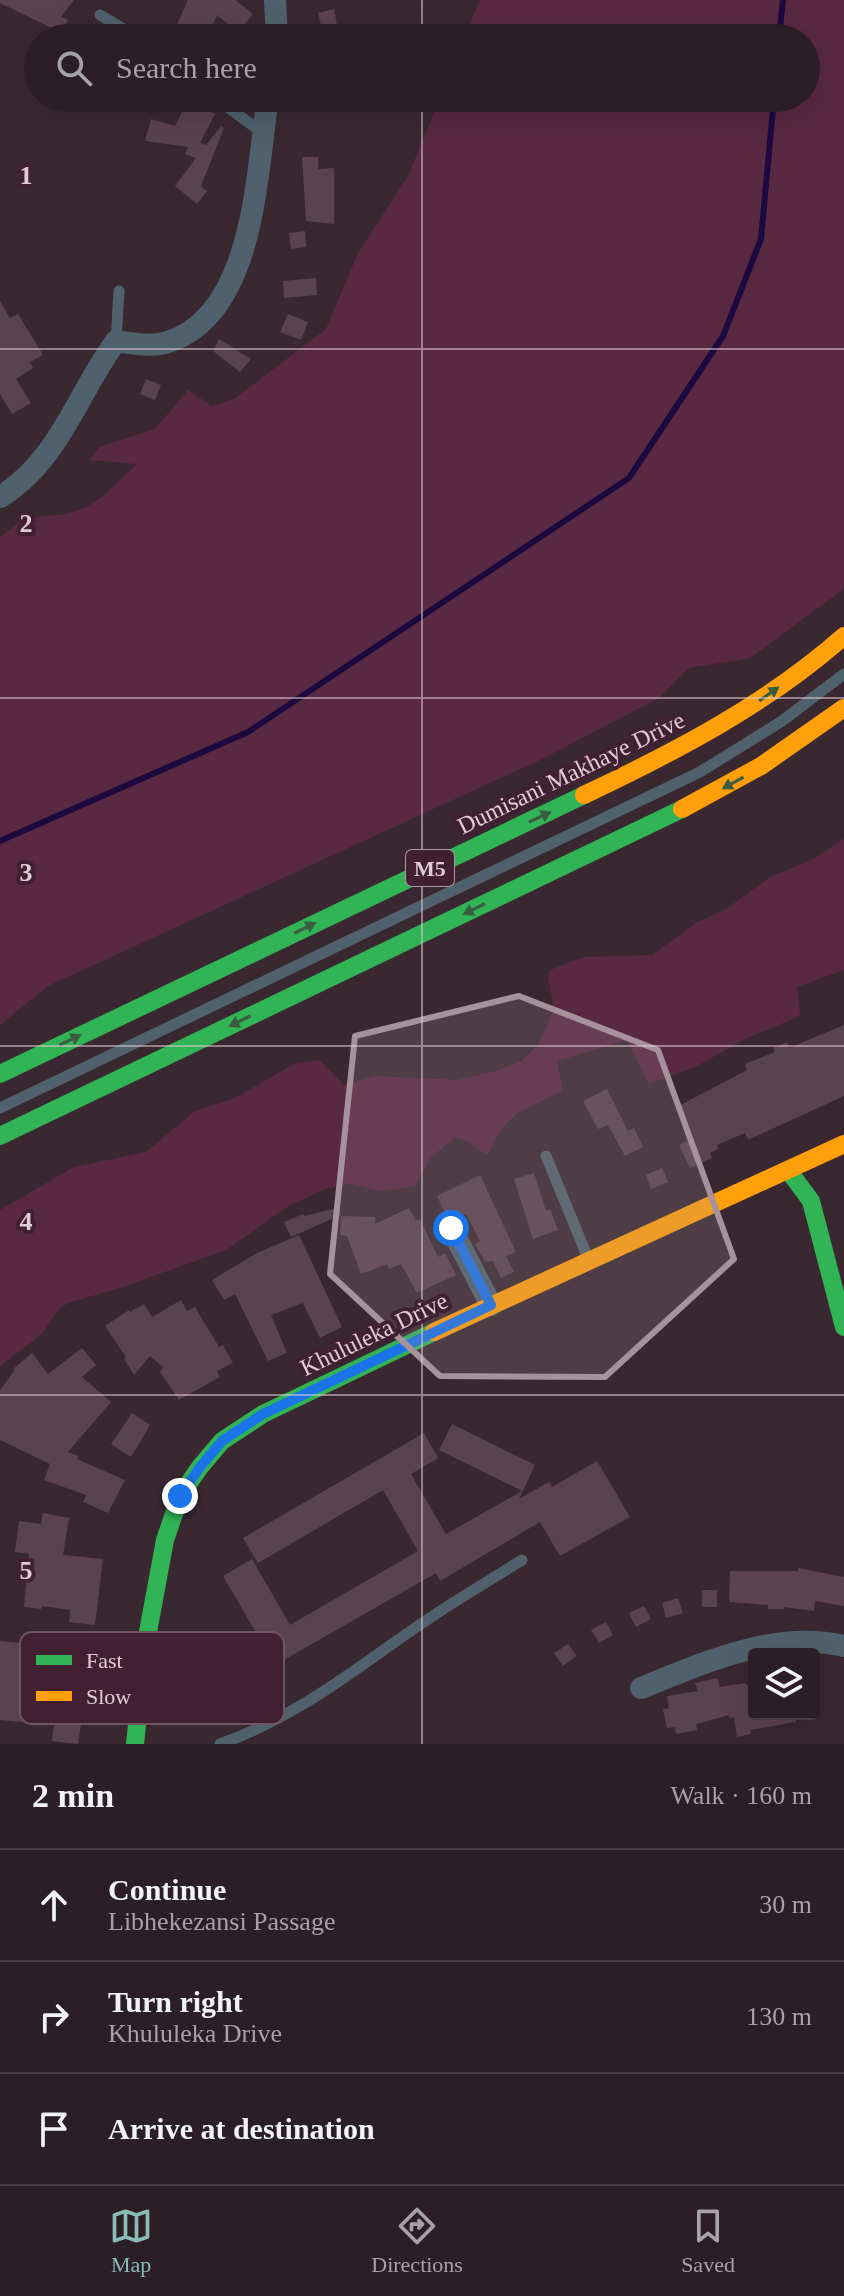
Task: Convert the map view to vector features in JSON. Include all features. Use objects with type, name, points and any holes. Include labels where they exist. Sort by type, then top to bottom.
[{"type":"main road","name":"Dumisani Makhaye Drive","points":[[0,1074],[653,762],[767,696],[844,636]]},
{"type":"main road","name":"M5","points":[[0,1136],[709,796],[761,766],[844,708]]},
{"type":"main road","name":"Khululeka Drive","points":[[148,1632],[165,1540],[180,1496],[222,1441],[263,1414],[491,1305],[844,1144]]},
{"type":"main road","points":[[788,1170],[811,1201],[844,1327]]},
{"type":"main road","name":"Khululeka Drive","points":[[135,1744],[137,1724]]},
{"type":"street","points":[[275,0],[276,24]]},
{"type":"street","points":[[0,497],[44,460],[116,341],[163,344],[192,330],[219,304],[233,279],[248,234],[266,112]]},
{"type":"street","points":[[451,1228],[491,1305]]},
{"type":"street","points":[[641,1688],[717,1659],[758,1648],[795,1643],[844,1646]]},
{"type":"lane","points":[[100,15],[115,24]]},
{"type":"lane","points":[[234,112],[263,133]]},
{"type":"lane","points":[[116,341],[119,291]]},
{"type":"lane","points":[[0,1108],[700,772],[782,721],[844,674]]},
{"type":"lane","points":[[546,1156],[589,1262]]},
{"type":"lane","points":[[284,1716],[522,1560]]},
{"type":"lane","points":[[220,1744],[266,1724]]},
{"type":"highlighted area","points":[[519,996],[658,1050],[734,1259],[605,1377],[440,1376],[330,1274],[355,1036]]},
{"type":"shaded area","points":[[480,0],[844,0],[844,589],[750,658],[689,668],[659,698],[540,760],[48,986],[0,1025],[0,537],[26,518],[67,514],[101,498],[137,464],[89,460],[100,447],[155,429],[188,390],[212,406],[234,399],[326,329],[358,253],[408,176],[434,112],[820,112],[820,24],[470,24]]},
{"type":"shaded area","points":[[844,839],[844,970],[797,987],[800,1016],[749,1037],[695,1067],[649,1084],[627,1040],[557,1061],[563,1091],[526,1108],[510,1120],[488,1154],[465,1140],[455,1138],[431,1157],[415,1186],[380,1191],[350,1183],[326,1189],[290,1205],[226,1250],[68,1303],[58,1310],[42,1334],[0,1366],[0,1210],[74,1167],[146,1152],[195,1111],[233,1099],[296,1063],[320,1060],[344,1085],[375,1076],[457,1080],[522,1061],[538,1045],[554,1009],[548,977],[550,970],[584,957],[652,955],[697,922],[725,910],[770,877],[815,858]]},
{"type":"building","points":[[0,0],[74,0],[61,17],[68,20],[66,24],[43,24],[0,3]]},
{"type":"building","points":[[188,0],[235,0],[253,14],[245,24],[228,24],[217,15],[213,24],[177,24]]},
{"type":"building","points":[[334,9],[337,24],[321,24],[318,13]]},
{"type":"building","points":[[182,112],[215,114],[200,143],[206,145],[221,126],[224,128],[201,186],[207,191],[197,204],[175,186],[196,158],[185,154],[188,147],[145,141],[151,119],[175,126]]},
{"type":"building","points":[[302,157],[318,157],[318,169],[334,168],[334,224],[306,221]]},
{"type":"building","points":[[305,231],[306,247],[291,249],[289,233]]},
{"type":"building","points":[[316,278],[317,295],[284,298],[283,281]]},
{"type":"building","points":[[0,301],[10,318],[18,314],[43,355],[30,362],[33,368],[16,379],[31,403],[12,414],[0,394]]},
{"type":"building","points":[[288,314],[308,322],[301,340],[280,332]]},
{"type":"building","points":[[219,339],[251,359],[240,372],[213,351]]},
{"type":"building","points":[[146,379],[161,385],[155,400],[140,394]]},
{"type":"building","points":[[844,1025],[844,1096],[748,1140],[745,1133],[717,1145],[718,1149],[710,1153],[712,1158],[690,1168],[679,1145],[691,1139],[677,1107],[747,1070],[745,1064],[775,1052],[773,1048],[787,1042],[789,1048]]},
{"type":"building","points":[[607,1089],[628,1131],[634,1128],[643,1147],[625,1156],[608,1125],[598,1129],[583,1101]]},
{"type":"building","points":[[662,1168],[668,1182],[651,1189],[646,1175]]},
{"type":"building","points":[[534,1173],[546,1211],[550,1209],[558,1230],[533,1239],[514,1179]]},
{"type":"building","points":[[480,1175],[516,1252],[506,1256],[514,1272],[501,1278],[493,1261],[485,1262],[475,1244],[480,1241],[466,1214],[459,1217],[454,1213],[446,1215],[437,1196]]},
{"type":"building","points":[[338,1208],[341,1215],[291,1237],[284,1222],[303,1214]]},
{"type":"building","points":[[409,1208],[416,1221],[420,1219],[438,1257],[445,1253],[456,1275],[417,1293],[401,1264],[389,1269],[387,1264],[361,1274],[347,1236],[340,1235],[341,1216],[375,1217],[375,1224]]},
{"type":"building","points":[[299,1235],[342,1327],[320,1338],[303,1303],[271,1315],[287,1353],[268,1361],[235,1294],[224,1300],[212,1280],[257,1253]]},
{"type":"building","points":[[181,1300],[187,1311],[195,1307],[219,1347],[223,1345],[233,1363],[217,1371],[220,1377],[179,1400],[160,1372],[163,1367],[150,1356],[134,1375],[105,1326],[144,1304],[152,1317]]},
{"type":"building","points":[[82,1348],[96,1365],[82,1377],[111,1402],[68,1452],[125,1480],[108,1513],[83,1502],[86,1495],[44,1480],[50,1464],[0,1440],[0,1390],[13,1369],[32,1353],[48,1374]]},
{"type":"building","points":[[132,1413],[150,1425],[131,1457],[111,1444]]},
{"type":"building","points":[[452,1424],[535,1465],[519,1499],[549,1482],[552,1487],[597,1461],[630,1517],[560,1556],[540,1522],[440,1581],[436,1573],[284,1660],[284,1632],[256,1632],[223,1576],[252,1559],[290,1625],[418,1551],[383,1490],[258,1563],[243,1538],[424,1433],[438,1458],[411,1474],[446,1534],[522,1491],[439,1450]]},
{"type":"building","points":[[43,1513],[69,1518],[63,1555],[103,1559],[95,1625],[69,1622],[70,1610],[24,1607],[29,1554],[15,1552],[19,1521],[41,1524]]},
{"type":"building","points":[[798,1568],[844,1577],[844,1606],[815,1601],[814,1611],[784,1607],[768,1609],[768,1605],[729,1602],[730,1571],[798,1571]]},
{"type":"building","points":[[702,1590],[717,1590],[717,1607],[702,1607]]},
{"type":"building","points":[[678,1598],[683,1613],[666,1618],[662,1603]]},
{"type":"building","points":[[644,1606],[651,1619],[636,1627],[629,1613]]},
{"type":"building","points":[[606,1622],[613,1635],[599,1643],[591,1630]]},
{"type":"building","points":[[0,1641],[20,1643],[20,1722],[0,1720]]},
{"type":"building","points":[[568,1644],[577,1656],[563,1666],[554,1653]]},
{"type":"building","points":[[717,1678],[720,1687],[745,1683],[748,1686],[748,1720],[796,1722],[750,1730],[751,1734],[737,1737],[734,1717],[730,1718],[729,1715],[696,1724],[697,1730],[676,1734],[675,1727],[667,1728],[663,1709],[669,1708],[667,1696],[698,1691],[695,1683]]},
{"type":"building","points":[[43,1724],[81,1724],[78,1744],[52,1741],[54,1725]]},
{"type":"waterway","points":[[780,24],[783,0]]},
{"type":"waterway","points":[[0,841],[248,732],[629,478],[723,336],[761,239],[773,112]]},
{"type":"traffic: fast","points":[[0,1074],[584,795]]},
{"type":"traffic: fast","points":[[0,1136],[682,809]]},
{"type":"traffic: fast","points":[[788,1170],[811,1201],[844,1327]]},
{"type":"traffic: fast","points":[[148,1632],[165,1540],[180,1496],[222,1441],[263,1414],[434,1332]]},
{"type":"traffic: fast","points":[[135,1744],[137,1724]]},
{"type":"traffic: slow","points":[[584,795],[653,761],[752,705],[815,661],[844,636]]},
{"type":"traffic: slow","points":[[682,809],[761,766],[844,708]]},
{"type":"traffic: slow","points":[[434,1332],[844,1144]]},
{"type":"route","points":[[180,1496],[222,1441],[263,1414],[491,1305],[451,1228]]}]
